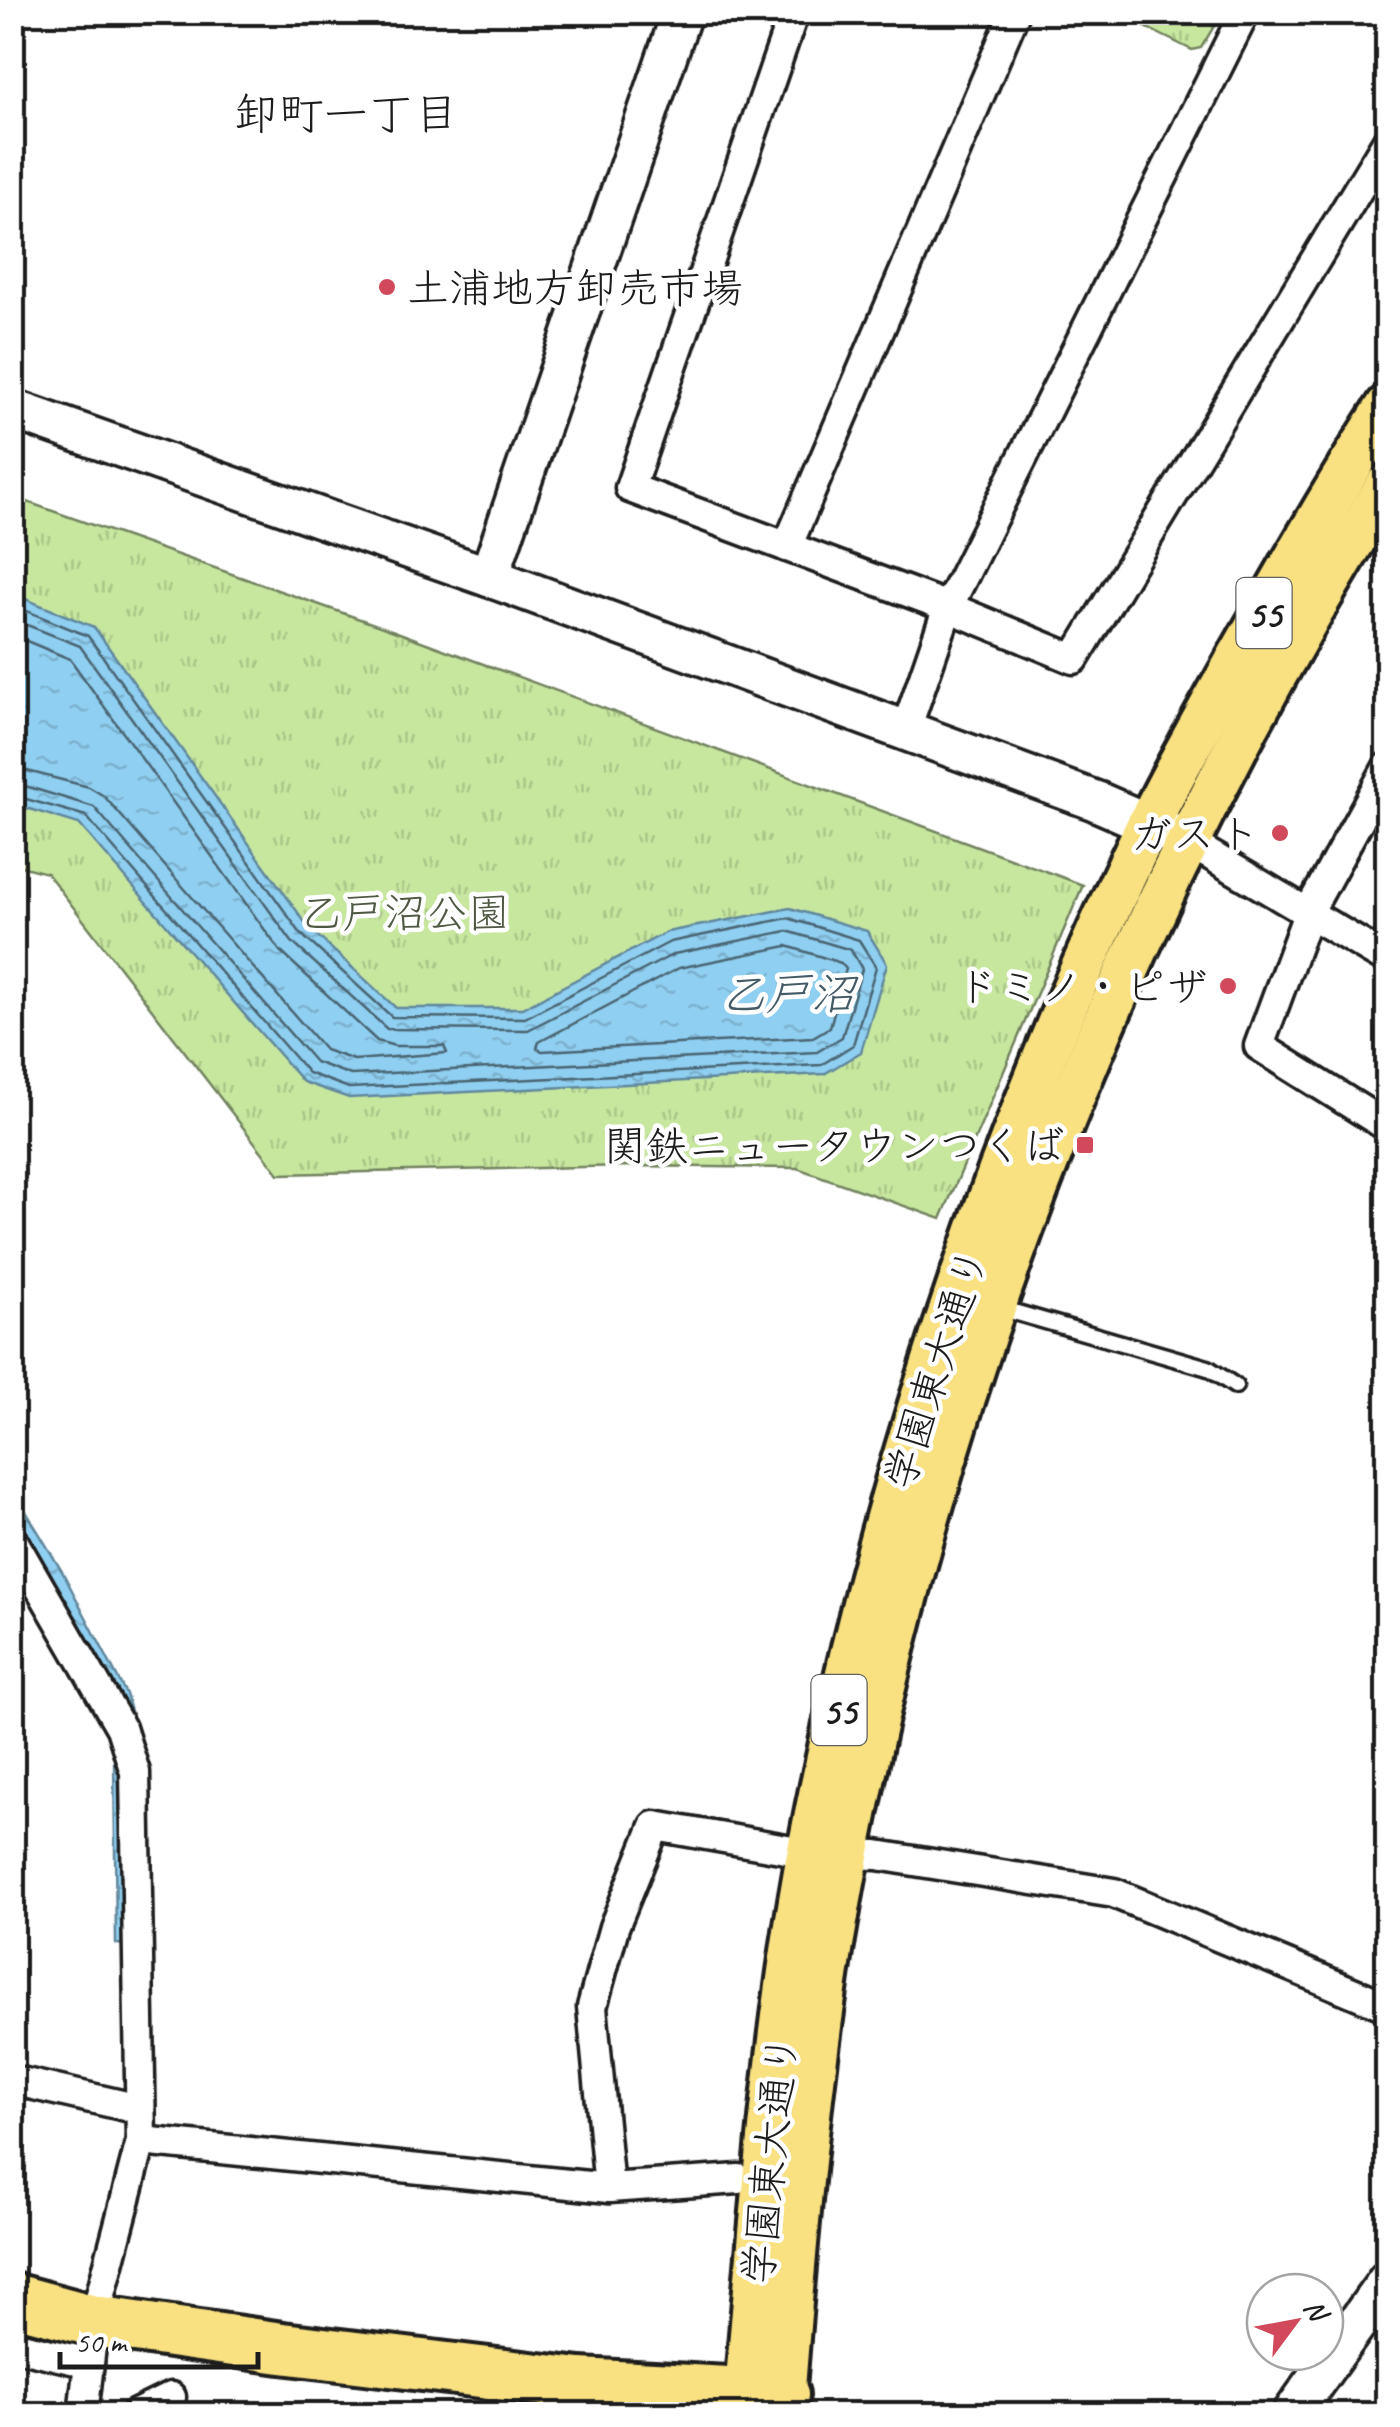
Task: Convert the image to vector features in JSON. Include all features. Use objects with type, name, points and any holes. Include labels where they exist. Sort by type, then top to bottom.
[{"type":"highway","points":[[12,2299],[91,2342],[282,2348],[764,2404]]},
{"type":"main road","name":"学園東大通り","points":[[764,2404],[766,2158],[830,1852],[856,1636],[910,1433],[974,1244],[1047,1052],[1149,824],[1330,496],[1388,406]]},
{"type":"main road","name":"学園東大通り","points":[[830,1852],[947,1452],[994,1307],[1082,1072],[1188,842],[1291,646],[1388,486]]},
{"type":"street","points":[[489,577],[682,12]]},
{"type":"street","points":[[794,12],[630,488],[948,607],[1074,659],[1388,140]]},
{"type":"street","points":[[787,546],[1015,12]]},
{"type":"street","points":[[906,732],[948,607],[1246,12]]},
{"type":"street","points":[[12,409],[489,577],[1096,801],[1188,842],[1388,960]]},
{"type":"street","points":[[1388,767],[1309,911],[1258,1046],[1388,1127]]},
{"type":"street","points":[[12,1539],[121,1728],[135,1772],[140,2141],[91,2342],[83,2414]]},
{"type":"street","points":[[609,2188],[592,2007],[614,1926],[655,1826],[1114,1894],[1388,2007]]},
{"type":"street","points":[[12,2080],[139,2109]]},
{"type":"street","points":[[140,2141],[609,2188],[739,2179]]},
{"type":"street","points":[[1292,2414],[1374,2323],[1388,2280]]},
{"type":"street","points":[[12,2345],[91,2342]]},
{"type":"street","points":[[136,2414],[171,2397]]},
{"type":"lane","points":[[994,1307],[1208,1368],[1235,1386]]},
{"type":"green space","points":[[1117,13],[1222,13],[1201,48],[1192,50]]},
{"type":"green space","name":"乙戸沼公園","points":[[13,497],[394,631],[1083,885],[941,1219],[797,1168],[626,1166],[279,1174],[47,873],[13,864]]},
{"type":"water","name":"乙戸沼","points":[[13,594],[94,627],[309,928],[396,1008],[522,1008],[667,932],[790,908],[867,931],[887,964],[861,1052],[824,1074],[349,1098],[303,1082],[79,824],[13,804]]},
{"type":"water","points":[[13,1490],[63,1573],[126,1694],[147,1767],[133,1945],[116,1944],[114,1757],[146,1766],[13,1520]]},
{"type":"place","name":"土浦地方卸売市場","points":[[387,287]]},
{"type":"place","name":"ガスト","points":[[1280,833]]},
{"type":"place","name":"ドミノ・ピザ","points":[[1228,986]]},
{"type":"place","name":"関鉄ニュータウンつくば","points":[[1085,1145]]},
{"type":"district","name":"卸町一丁目","points":[[346,113]]}]
